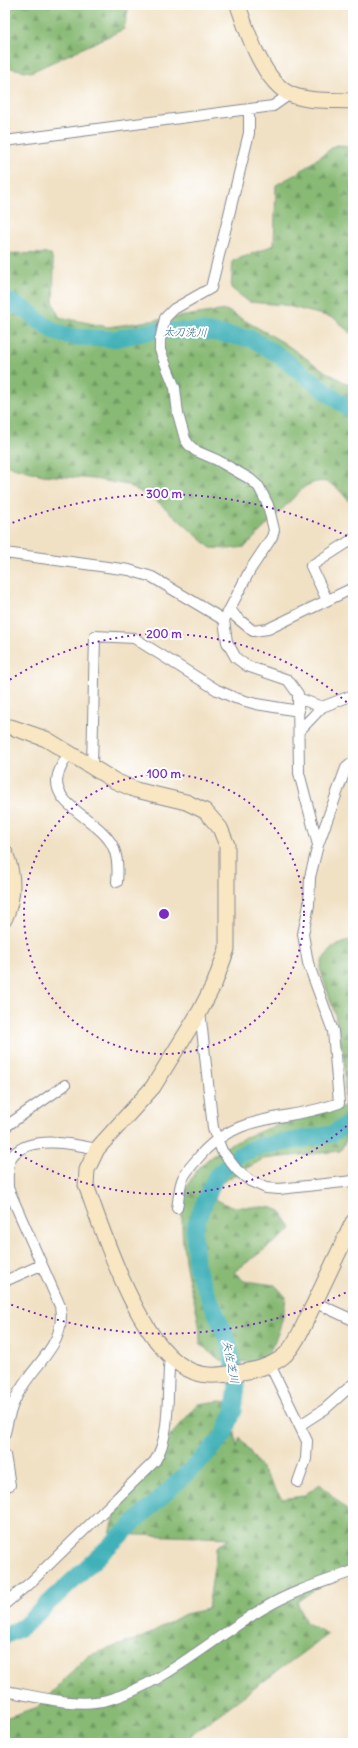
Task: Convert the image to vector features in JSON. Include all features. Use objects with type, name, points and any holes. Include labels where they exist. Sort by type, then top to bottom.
[{"type":"street","points":[[238,5],[249,36],[268,73],[279,86],[290,94],[315,100],[353,101]]},
{"type":"street","points":[[5,141],[249,110],[273,106],[290,94]]},
{"type":"street","points":[[249,110],[249,133],[211,288],[174,309],[165,318],[160,340],[160,350],[175,388],[178,414],[185,438],[189,445],[196,451],[217,460],[250,479],[259,487],[270,514],[274,530],[272,537],[250,570],[224,620],[227,642],[236,658],[246,666],[288,680],[298,694],[299,772],[318,845]]},
{"type":"street","points":[[327,600],[311,566],[353,539]]},
{"type":"street","points":[[5,553],[129,570],[144,574],[152,577],[224,620]]},
{"type":"street","points":[[230,609],[236,617],[253,631],[268,629],[353,588]]},
{"type":"street","points":[[92,767],[95,636],[134,638],[217,690],[256,704],[299,711]]},
{"type":"street","points":[[299,731],[322,707],[353,695]]},
{"type":"street","points":[[298,698],[322,707]]},
{"type":"street","points":[[5,727],[11,727],[46,739],[115,781],[136,790],[186,802],[205,811],[220,828],[227,845],[226,949],[215,982],[200,1011],[153,1087],[97,1149],[87,1170],[86,1185],[124,1288],[156,1340],[170,1357],[194,1373],[217,1376],[245,1372],[270,1365],[285,1355],[298,1336],[353,1222]]},
{"type":"street","points":[[69,753],[58,776],[57,785],[60,796],[94,823],[109,839],[117,860],[117,882]]},
{"type":"street","points":[[177,1208],[183,1178],[204,1150],[216,1139],[244,1124],[319,1110],[339,1103],[333,1031],[308,963],[303,934],[309,905],[310,877],[318,845],[346,768],[353,762]]},
{"type":"street","points":[[5,853],[12,879],[11,895],[5,918]]},
{"type":"street","points":[[200,1011],[213,1128],[216,1139],[222,1151],[237,1170],[250,1182],[266,1188],[279,1189],[353,1181]]},
{"type":"street","points":[[5,1127],[65,1085]]},
{"type":"street","points":[[5,1433],[11,1408],[23,1385],[55,1343],[60,1332],[62,1317],[60,1306],[6,1188],[8,1168],[12,1155],[22,1148],[47,1142],[97,1149]]},
{"type":"street","points":[[5,1280],[41,1265]]},
{"type":"street","points":[[314,1302],[353,1320]]},
{"type":"street","points":[[5,1604],[32,1580],[155,1461],[161,1451],[164,1438],[170,1357]]},
{"type":"street","points":[[270,1365],[307,1441],[306,1459],[298,1482]]},
{"type":"street","points":[[300,1425],[325,1410],[353,1384]]},
{"type":"street","points":[[5,1455],[10,1485]]},
{"type":"street","points":[[5,1691],[73,1702],[106,1701],[140,1688],[266,1606],[302,1589],[353,1571]]},
{"type":"green space","points":[[5,5],[129,5],[124,29],[31,72],[5,67]]},
{"type":"green space","points":[[336,145],[353,146],[353,336],[334,318],[284,305],[249,302],[231,288],[233,261],[274,245],[276,185],[298,173]]},
{"type":"green space","points":[[5,253],[51,254],[54,267],[53,301],[59,317],[108,327],[226,310],[281,341],[326,372],[353,387],[353,506],[332,484],[327,482],[313,483],[304,487],[245,547],[228,549],[211,548],[157,501],[128,485],[94,479],[43,475],[5,465]]},
{"type":"green space","points":[[353,939],[353,1142],[347,1139],[340,1151],[263,1159],[221,1183],[215,1199],[231,1207],[270,1207],[280,1211],[292,1229],[234,1272],[244,1281],[275,1285],[286,1297],[281,1324],[268,1355],[263,1363],[220,1360],[200,1344],[199,1322],[187,1272],[183,1242],[182,1213],[185,1195],[188,1186],[198,1169],[214,1155],[234,1143],[280,1124],[345,1106],[344,1057],[335,1014],[320,969],[323,959],[333,947]]},
{"type":"green space","points":[[219,1401],[231,1402],[237,1448],[240,1437],[282,1499],[303,1496],[320,1484],[348,1511],[353,1512],[353,1562],[297,1602],[306,1623],[328,1634],[193,1733],[185,1743],[5,1743],[5,1718],[38,1707],[87,1656],[143,1637],[185,1614],[208,1609],[217,1547],[229,1538],[110,1534],[120,1494],[198,1404]]},
{"type":"waterway","name":"太刀洗川","points":[[5,299],[29,312],[57,333],[74,337],[114,339],[153,331],[202,331],[252,339],[277,354],[353,412]]},
{"type":"waterway","name":"矢佐芝川","points":[[5,1636],[24,1626],[202,1459],[224,1435],[234,1410],[237,1386],[229,1344],[197,1269],[194,1230],[216,1176],[239,1155],[257,1147],[332,1134],[353,1120]]}]
